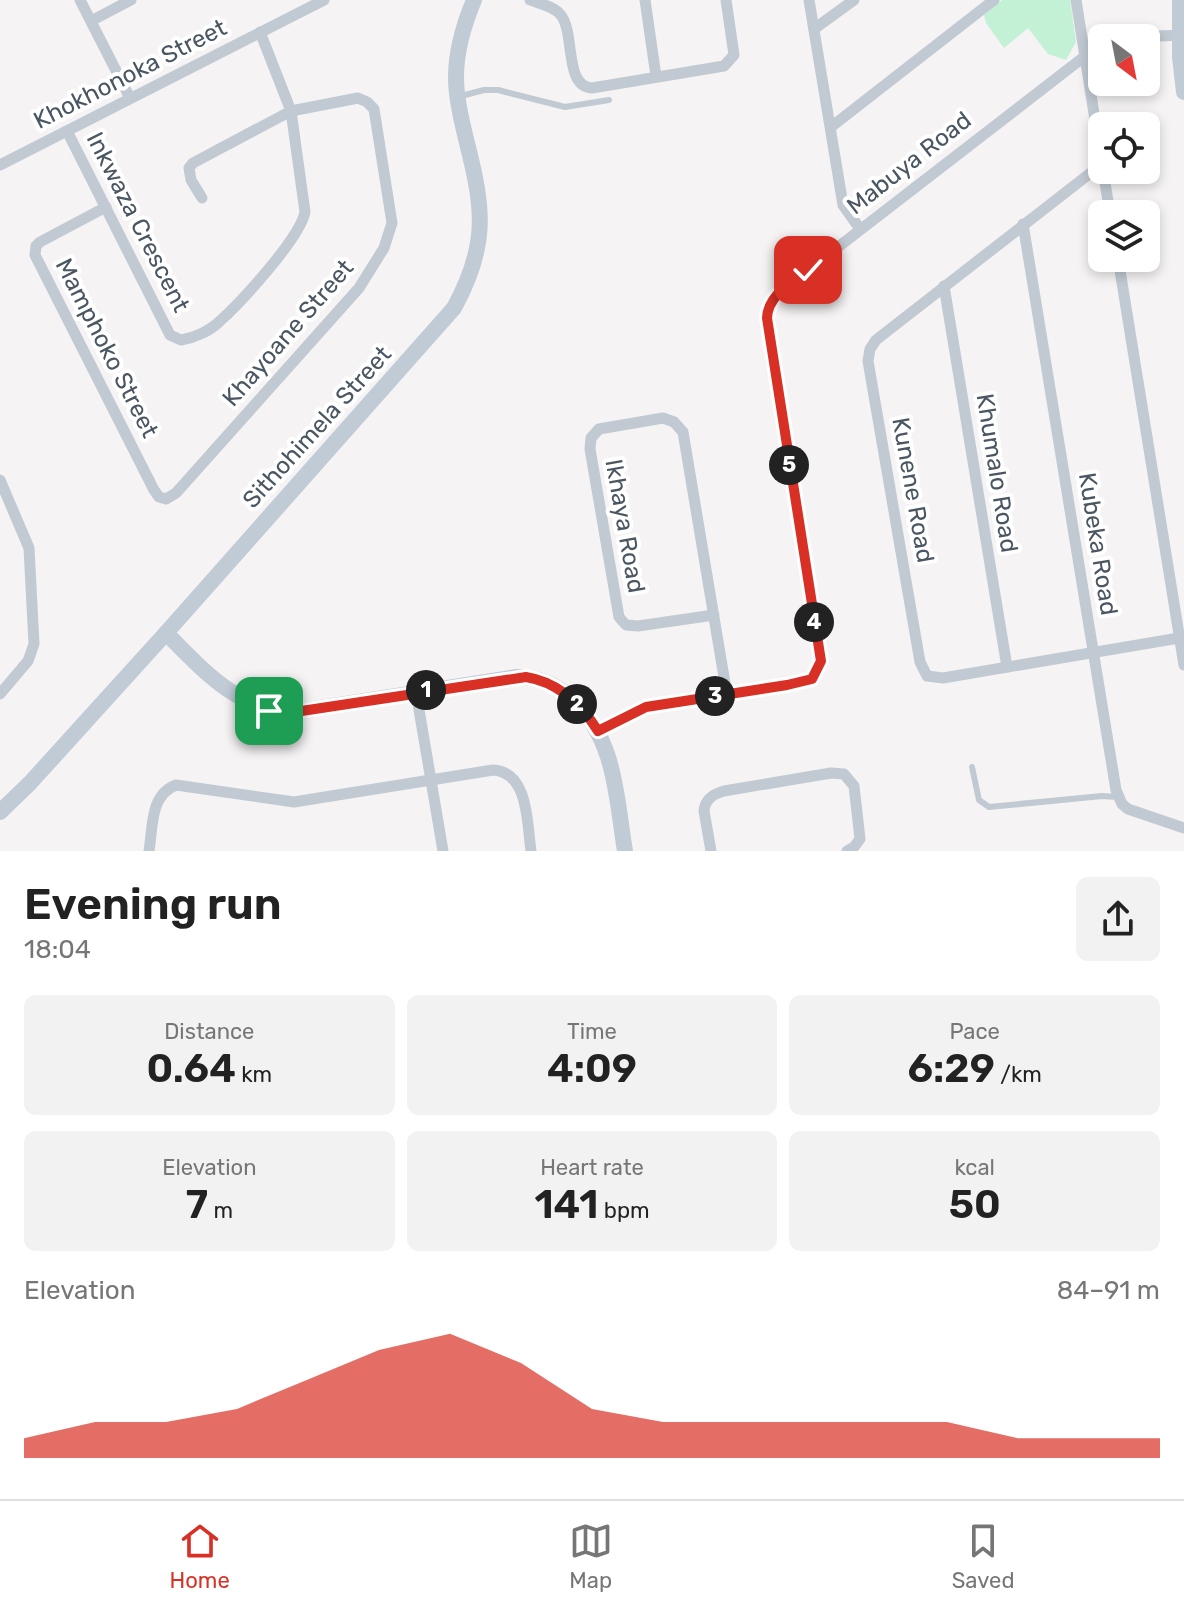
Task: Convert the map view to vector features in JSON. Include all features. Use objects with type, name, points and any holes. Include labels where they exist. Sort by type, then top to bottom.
[{"type":"street","points":[[80,0],[130,98]]},
{"type":"street","points":[[91,21],[131,0]]},
{"type":"street","name":"Khokhonoka Street","points":[[0,165],[324,0]]},
{"type":"street","name":"Sithohimela Street","points":[[0,812],[166,633],[454,308],[465,289],[479,250],[481,220],[478,190],[457,97],[456,67],[474,0]]},
{"type":"street","points":[[530,0],[554,9],[563,18],[575,77],[583,86],[592,88],[720,68],[728,64],[733,58],[733,47],[726,0]]},
{"type":"street","points":[[645,0],[656,76]]},
{"type":"street","points":[[809,0],[843,205],[860,229]]},
{"type":"street","points":[[814,29],[854,0]]},
{"type":"street","points":[[831,127],[994,0]]},
{"type":"street","points":[[1076,0],[1094,112]]},
{"type":"street","points":[[1180,0],[1180,57],[1184,92]]},
{"type":"street","name":"Inkwaza Crescent","points":[[67,131],[170,335],[181,340],[204,332],[220,321],[287,247],[301,227],[305,202],[291,111],[260,32]]},
{"type":"street","points":[[1160,36],[1182,35]]},
{"type":"street","name":"Mabuya Road","points":[[598,731],[646,707],[806,682],[820,668],[767,312],[776,295],[1088,52]]},
{"type":"street","name":"Khayoane Street","points":[[159,497],[166,499],[176,493],[359,288],[389,237],[391,216],[374,109],[358,98],[291,111],[190,166],[191,180],[202,198]]},
{"type":"street","name":"Kunene Road","points":[[1088,175],[876,340],[869,353],[923,673],[936,679],[1179,638]]},
{"type":"street","name":"Mamphoko Street","points":[[106,207],[40,242],[35,255],[159,497]]},
{"type":"street","name":"Kubeka Road","points":[[1023,224],[1118,797]]},
{"type":"street","points":[[1120,272],[1184,665]]},
{"type":"street","name":"Khumalo Road","points":[[944,286],[1007,667]]},
{"type":"street","name":"Ikhaya Road","points":[[714,615],[638,626],[626,625],[619,617],[590,449],[591,438],[599,429],[663,418],[672,420],[683,432],[714,615],[727,695]]},
{"type":"street","points":[[0,480],[25,535],[31,557],[34,644],[25,666],[0,694]]},
{"type":"street","points":[[166,633],[232,693],[249,704],[269,711],[295,712],[517,677],[536,679],[567,695],[598,731],[610,758],[625,851]]},
{"type":"street","points":[[416,692],[443,851]]},
{"type":"street","points":[[149,851],[156,803],[163,792],[176,785],[294,802],[493,770],[502,770],[513,777],[521,791],[531,851]]},
{"type":"street","points":[[711,851],[704,811],[712,795],[838,773],[848,777],[854,786],[860,827],[858,844],[847,851]]},
{"type":"street","points":[[1118,797],[1122,804],[1135,812],[1184,828]]},
{"type":"lane","points":[[457,97],[498,90],[565,107],[609,100]]},
{"type":"lane","points":[[972,767],[979,800],[989,807],[1118,797]]},
{"type":"green space","points":[[1002,0],[1070,0],[1076,42],[1066,60],[1048,54],[1028,28],[1004,48],[986,23],[984,15]]},
{"type":"route","points":[[269,711],[295,712],[526,677],[543,681],[567,695],[598,731],[646,707],[812,679],[821,661],[767,318],[768,307],[776,295],[808,270]]}]
